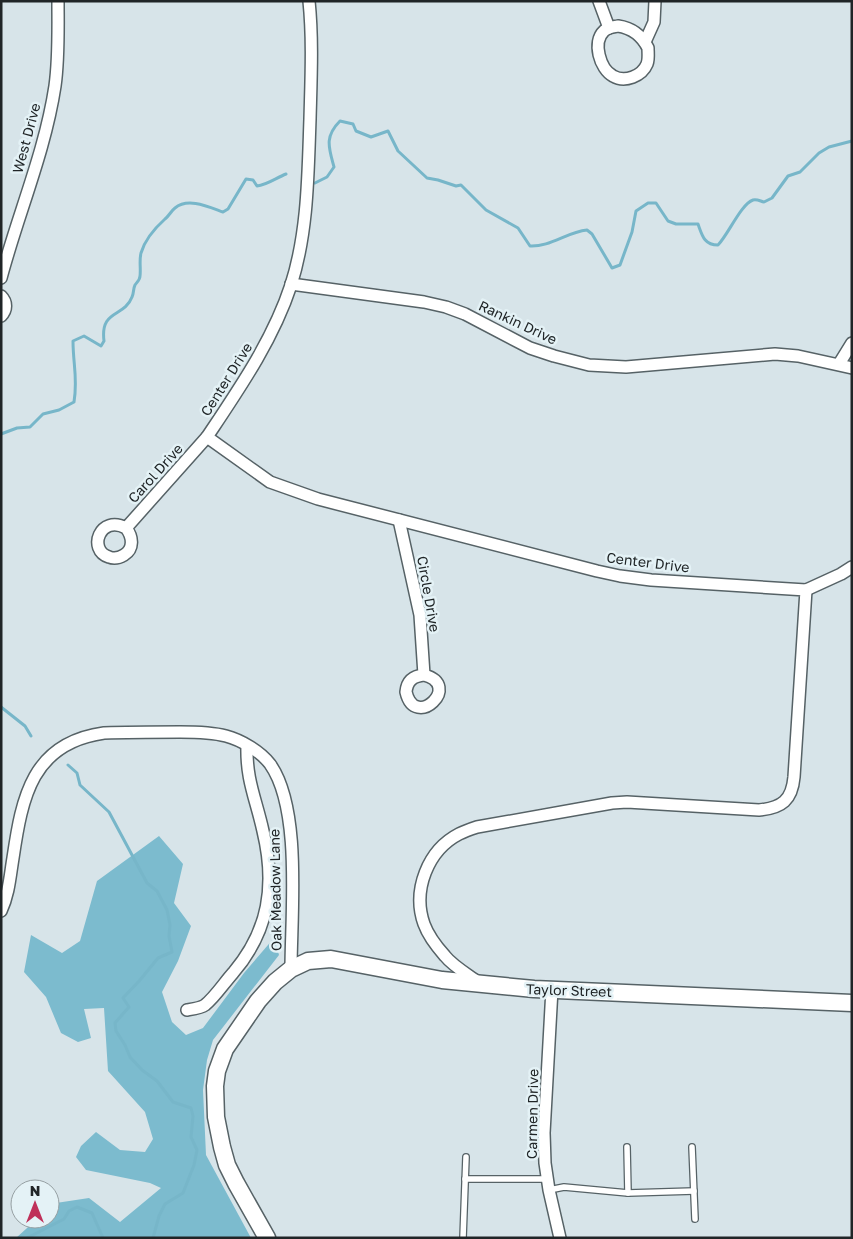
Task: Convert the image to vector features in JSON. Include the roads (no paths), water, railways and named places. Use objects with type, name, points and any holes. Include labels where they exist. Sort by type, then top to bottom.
[{"type":"street","name":"West Drive","points":[[1,278],[48,123],[55,85],[58,50],[58,1]]},
{"type":"street","name":"Center Drive","points":[[309,1],[310,100],[308,163],[304,225],[291,284],[266,342],[207,437],[270,482],[318,499],[399,520],[620,576],[806,590]]},
{"type":"street","points":[[599,1],[609,28]]},
{"type":"street","points":[[645,42],[654,22],[655,1]]},
{"type":"street","points":[[618,26],[627,27],[637,33],[645,42],[648,48],[648,62],[638,75],[631,78],[622,78],[613,76],[606,70],[598,47],[598,38],[603,32],[618,26]]},
{"type":"street","name":"Rankin Drive","points":[[291,284],[424,302],[446,307],[465,314],[530,348],[589,365],[626,367],[775,354],[798,356],[852,368]]},
{"type":"street","points":[[1,296],[6,304],[6,309],[1,316]]},
{"type":"street","points":[[839,364],[852,343]]},
{"type":"street","name":"Carol Drive","points":[[126,528],[207,437]]},
{"type":"street","name":"Circle Drive","points":[[399,520],[420,615],[424,675]]},
{"type":"street","points":[[481,985],[445,957],[429,934],[424,923],[420,906],[423,878],[430,863],[440,849],[458,834],[477,827],[612,803],[640,802],[759,810],[771,809],[781,805],[790,794],[794,777],[806,590],[852,567]]},
{"type":"street","name":"Oak Meadow Lane","points":[[1,911],[8,888],[25,795],[37,772],[59,749],[92,735],[134,732],[206,732],[234,738],[260,754],[270,764],[279,780],[285,800],[291,836],[291,969]]},
{"type":"street","points":[[187,1010],[204,1006],[244,961],[258,938],[264,921],[268,901],[267,851],[249,781],[247,746]]},
{"type":"street","name":"Taylor Street","points":[[291,969],[308,961],[331,959],[442,980],[481,985],[552,990],[852,1003]]},
{"type":"street","points":[[267,1238],[227,1165],[218,1132],[216,1071],[234,1035],[258,1001],[275,982],[291,969]]},
{"type":"street","name":"Carmen Drive","points":[[552,990],[544,1134],[548,1184],[560,1238]]},
{"type":"lane","points":[[627,1147],[628,1193]]},
{"type":"lane","points":[[692,1147],[695,1219]]},
{"type":"lane","points":[[463,1238],[466,1157]]},
{"type":"lane","points":[[465,1179],[548,1184],[564,1188],[628,1193],[694,1191]]},
{"type":"waterway","points":[[315,183],[327,177],[334,167],[329,143],[332,132],[340,121],[353,124],[356,131],[371,137],[388,131],[398,151],[427,178],[456,186],[461,185],[486,210],[518,228],[530,246],[545,244],[572,233],[587,230],[592,234],[612,268],[620,265],[632,232],[636,211],[648,203],[656,203],[668,221],[676,224],[698,224],[702,235],[707,241],[713,245],[718,245],[739,213],[748,203],[753,200],[764,202],[772,198],[788,176],[800,172],[819,153],[829,147],[852,141]]},
{"type":"waterway","points":[[1,434],[17,428],[30,427],[43,414],[59,410],[74,402],[73,341],[84,336],[101,346],[109,319],[124,308],[132,297],[134,286],[140,277],[140,256],[145,243],[154,230],[174,209],[180,205],[192,203],[223,212],[228,209],[246,179],[253,180],[257,186],[286,174]]},
{"type":"waterway","points":[[1,707],[25,726],[31,736]]},
{"type":"waterway","points":[[68,765],[77,773],[80,785],[109,812],[147,883],[157,891],[167,910],[170,925],[169,936],[172,952],[158,958],[123,998],[129,1007],[115,1023],[116,1031],[130,1057],[142,1070],[157,1081],[173,1102],[191,1108],[193,1116],[191,1137],[197,1150],[194,1165],[183,1193],[165,1204],[159,1216],[153,1238]]},
{"type":"waterway","points":[[27,1238],[64,1219],[69,1211],[77,1207],[92,1213],[103,1238]]}]
